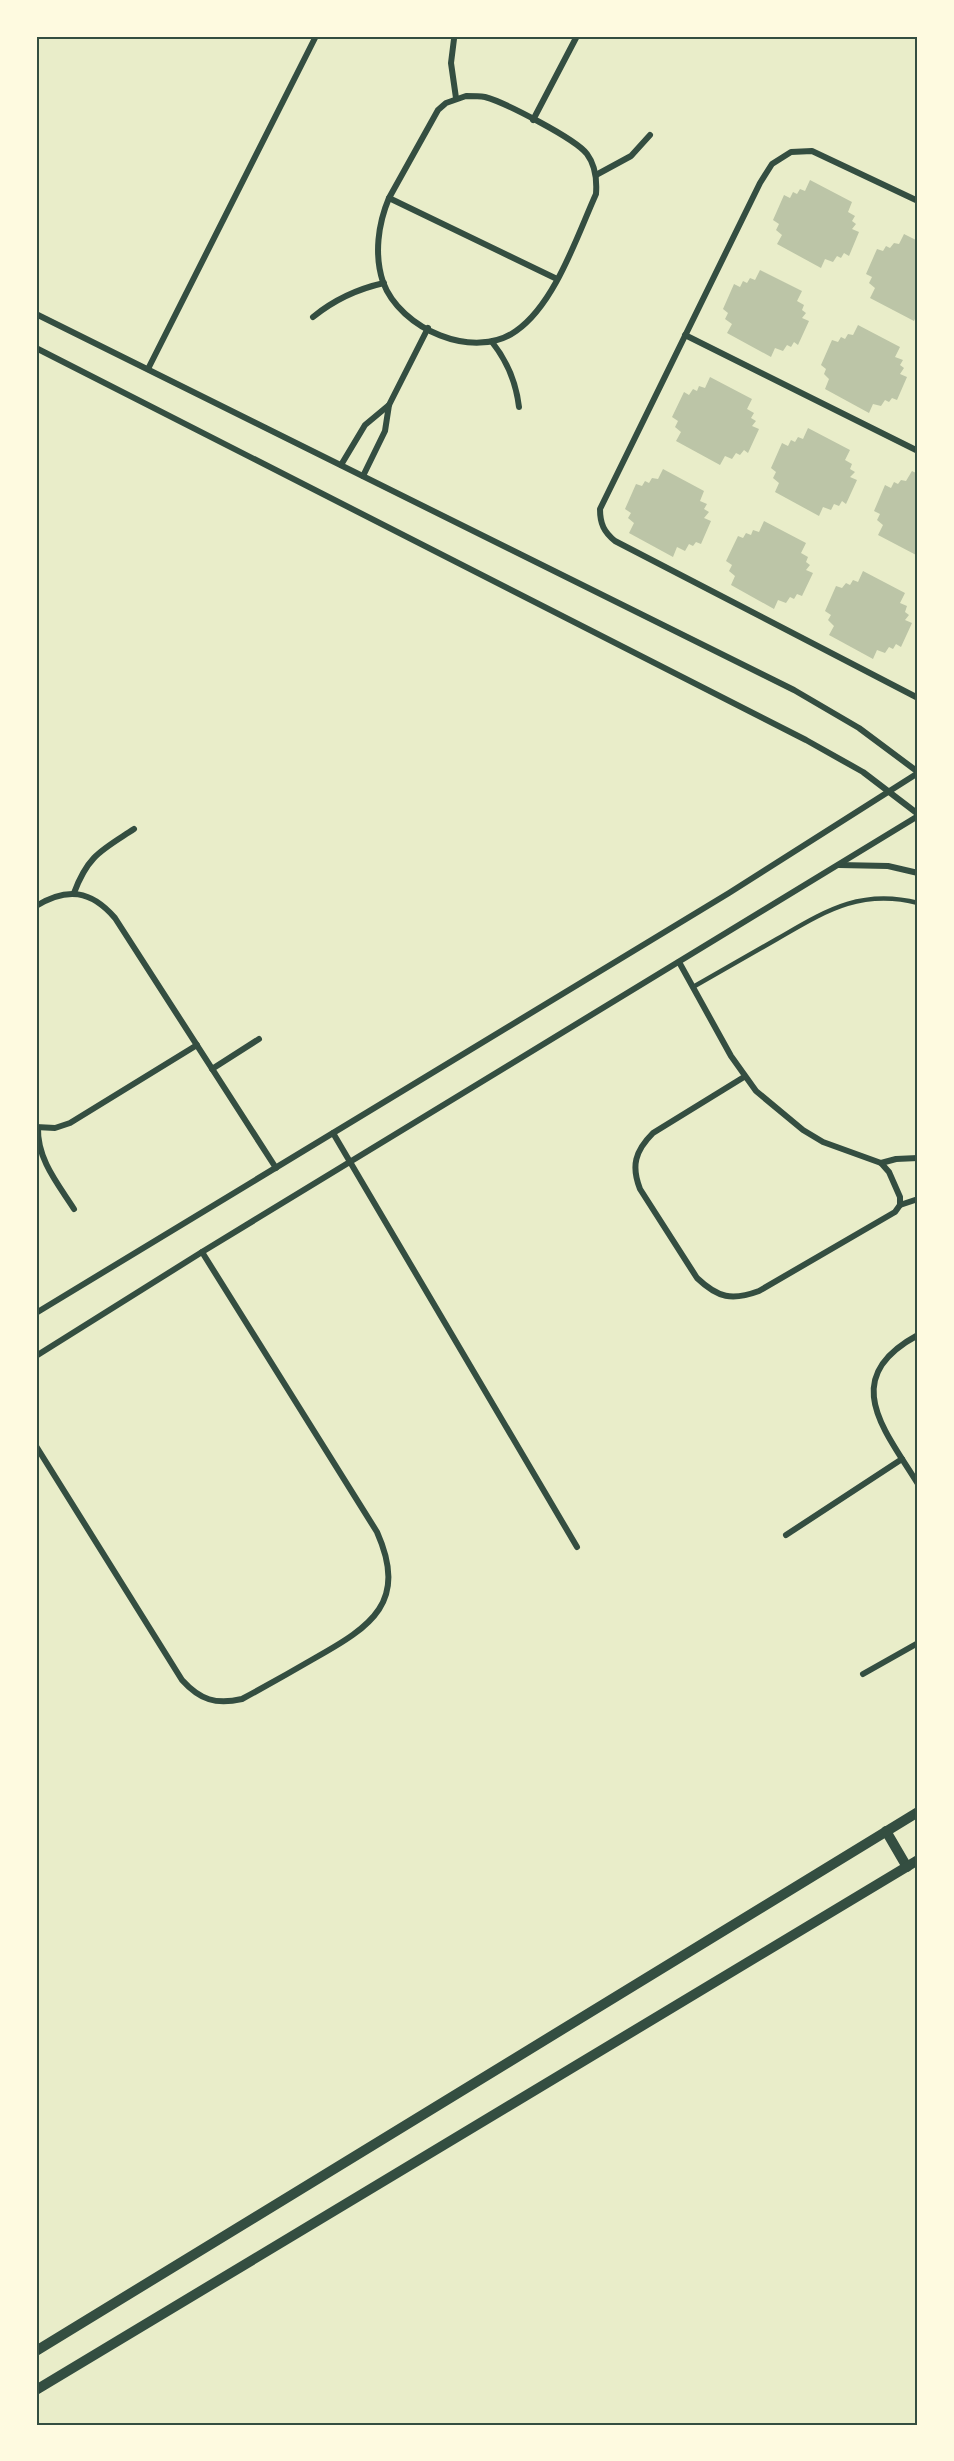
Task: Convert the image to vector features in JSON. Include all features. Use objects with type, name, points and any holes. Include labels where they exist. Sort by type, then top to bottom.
[{"type":"street","points":[[147,369],[316,36]]},
{"type":"street","points":[[533,120],[576,36]]},
{"type":"street","points":[[454,39],[451,63],[456,98]]},
{"type":"street","points":[[484,97],[533,120],[579,146],[593,164],[596,175],[596,194],[557,279],[543,303],[518,330],[492,342],[478,344],[458,342],[428,328],[400,309],[384,283],[378,237],[383,212],[438,110],[456,98],[484,97]]},
{"type":"street","points":[[596,175],[631,156],[650,135]]},
{"type":"street","points":[[918,201],[812,151],[791,152],[772,164],[760,183],[600,509],[600,522],[605,533],[615,541],[918,698]]},
{"type":"street","points":[[389,198],[557,279]]},
{"type":"street","points":[[313,317],[337,299],[384,283]]},
{"type":"street","points":[[36,314],[810,699],[859,728],[918,773],[729,893],[36,1313]]},
{"type":"street","points":[[363,476],[385,431],[389,405],[428,328]]},
{"type":"street","points":[[685,335],[918,451]]},
{"type":"street","points":[[492,342],[509,367],[519,407]]},
{"type":"street","points":[[36,348],[806,740],[853,766],[890,791],[918,815],[202,1252],[36,1356]]},
{"type":"street","points":[[341,465],[365,425],[389,405]]},
{"type":"street","points":[[74,893],[82,871],[95,855],[134,829]]},
{"type":"street","points":[[839,865],[888,866],[918,873]]},
{"type":"street","points":[[36,906],[52,896],[74,893],[90,897],[104,906],[115,918],[276,1168]]},
{"type":"street","points":[[679,962],[744,1077],[769,1103],[803,1130],[823,1142],[881,1163],[889,1172],[900,1197],[900,1205],[895,1212],[759,1291],[743,1297],[725,1296],[709,1290],[697,1278],[640,1190],[635,1175],[635,1159],[641,1144],[652,1133],[744,1077]]},
{"type":"street","points":[[212,1069],[259,1039]]},
{"type":"street","points":[[74,1209],[43,1159],[37,1127],[55,1128],[70,1123],[196,1045]]},
{"type":"street","points":[[333,1133],[577,1547]]},
{"type":"street","points":[[881,1163],[896,1159],[918,1158]]},
{"type":"street","points":[[900,1205],[918,1199]]},
{"type":"street","points":[[36,1446],[182,1680],[194,1692],[209,1701],[225,1703],[242,1699],[354,1636],[372,1621],[384,1600],[389,1577],[387,1554],[377,1532],[202,1252]]},
{"type":"street","points":[[918,1335],[902,1344],[886,1358],[876,1377],[873,1398],[878,1419],[918,1484]]},
{"type":"street","points":[[786,1535],[902,1459]]},
{"type":"street","points":[[864,1674],[918,1643]]},
{"type":"street","points":[[36,2351],[918,1812]]},
{"type":"street","points":[[886,1831],[907,1867]]},
{"type":"street","points":[[36,2390],[918,1860]]},
{"type":"lane","points":[[693,987],[814,918],[844,904],[876,898],[892,898],[918,903]]},
{"type":"building","points":[[810,180],[852,202],[848,212],[855,216],[852,221],[856,224],[852,229],[859,232],[849,256],[844,253],[841,258],[837,256],[833,262],[825,259],[821,268],[777,244],[782,235],[776,230],[779,224],[773,220],[784,195],[790,198],[793,192],[797,194],[800,189],[805,191]]},
{"type":"building","points":[[904,234],[918,241],[918,313],[914,321],[870,298],[875,288],[869,283],[872,277],[866,274],[877,249],[883,251],[886,246],[890,248],[894,243],[899,244]]},
{"type":"building","points":[[760,270],[802,291],[797,301],[804,305],[802,310],[806,313],[802,318],[809,321],[798,345],[794,342],[791,347],[787,345],[783,351],[775,348],[771,357],[727,333],[732,324],[725,319],[728,313],[723,309],[734,284],[740,287],[743,281],[747,283],[750,278],[755,280]]},
{"type":"building","points":[[858,325],[900,347],[895,357],[903,360],[900,365],[904,368],[900,374],[907,377],[897,400],[892,398],[889,402],[885,400],[881,406],[873,404],[869,413],[825,389],[829,379],[824,374],[826,369],[821,365],[832,340],[838,342],[841,337],[845,339],[848,334],[853,335]]},
{"type":"building","points":[[710,377],[752,399],[747,409],[754,413],[751,418],[756,421],[752,426],[759,429],[748,453],[744,450],[740,455],[736,453],[732,459],[725,456],[720,465],[676,441],[681,432],[675,427],[678,421],[672,417],[684,392],[689,395],[693,389],[697,391],[699,386],[705,388]]},
{"type":"building","points":[[808,428],[850,450],[845,460],[852,464],[850,469],[855,472],[850,477],[857,480],[846,504],[842,501],[839,506],[834,504],[831,510],[823,507],[819,516],[775,492],[779,483],[773,478],[776,472],[771,468],[782,443],[788,446],[791,440],[795,442],[798,437],[803,439]]},
{"type":"building","points":[[663,469],[704,491],[700,501],[707,504],[704,509],[709,512],[704,518],[711,521],[701,544],[696,542],[693,546],[689,544],[685,551],[677,547],[673,557],[629,533],[634,523],[628,518],[631,513],[625,509],[636,484],[642,486],[645,481],[649,483],[652,478],[658,479]]},
{"type":"building","points":[[912,471],[918,474],[918,556],[878,535],[883,525],[877,520],[880,514],[874,511],[885,485],[891,488],[894,482],[898,484],[901,480],[906,481]]},
{"type":"building","points":[[764,521],[806,543],[801,553],[808,557],[806,562],[810,565],[806,570],[813,573],[802,596],[797,594],[794,599],[790,597],[786,603],[778,600],[774,609],[731,585],[735,576],[729,571],[732,565],[726,561],[738,536],[743,538],[746,533],[751,535],[753,530],[759,532]]},
{"type":"building","points":[[863,571],[905,593],[900,603],[907,606],[905,612],[909,615],[905,620],[912,623],[901,647],[896,644],[893,649],[889,647],[885,653],[877,650],[873,659],[829,635],[834,626],[828,620],[831,615],[825,611],[836,586],[842,588],[846,583],[850,585],[853,580],[858,582]]}]
